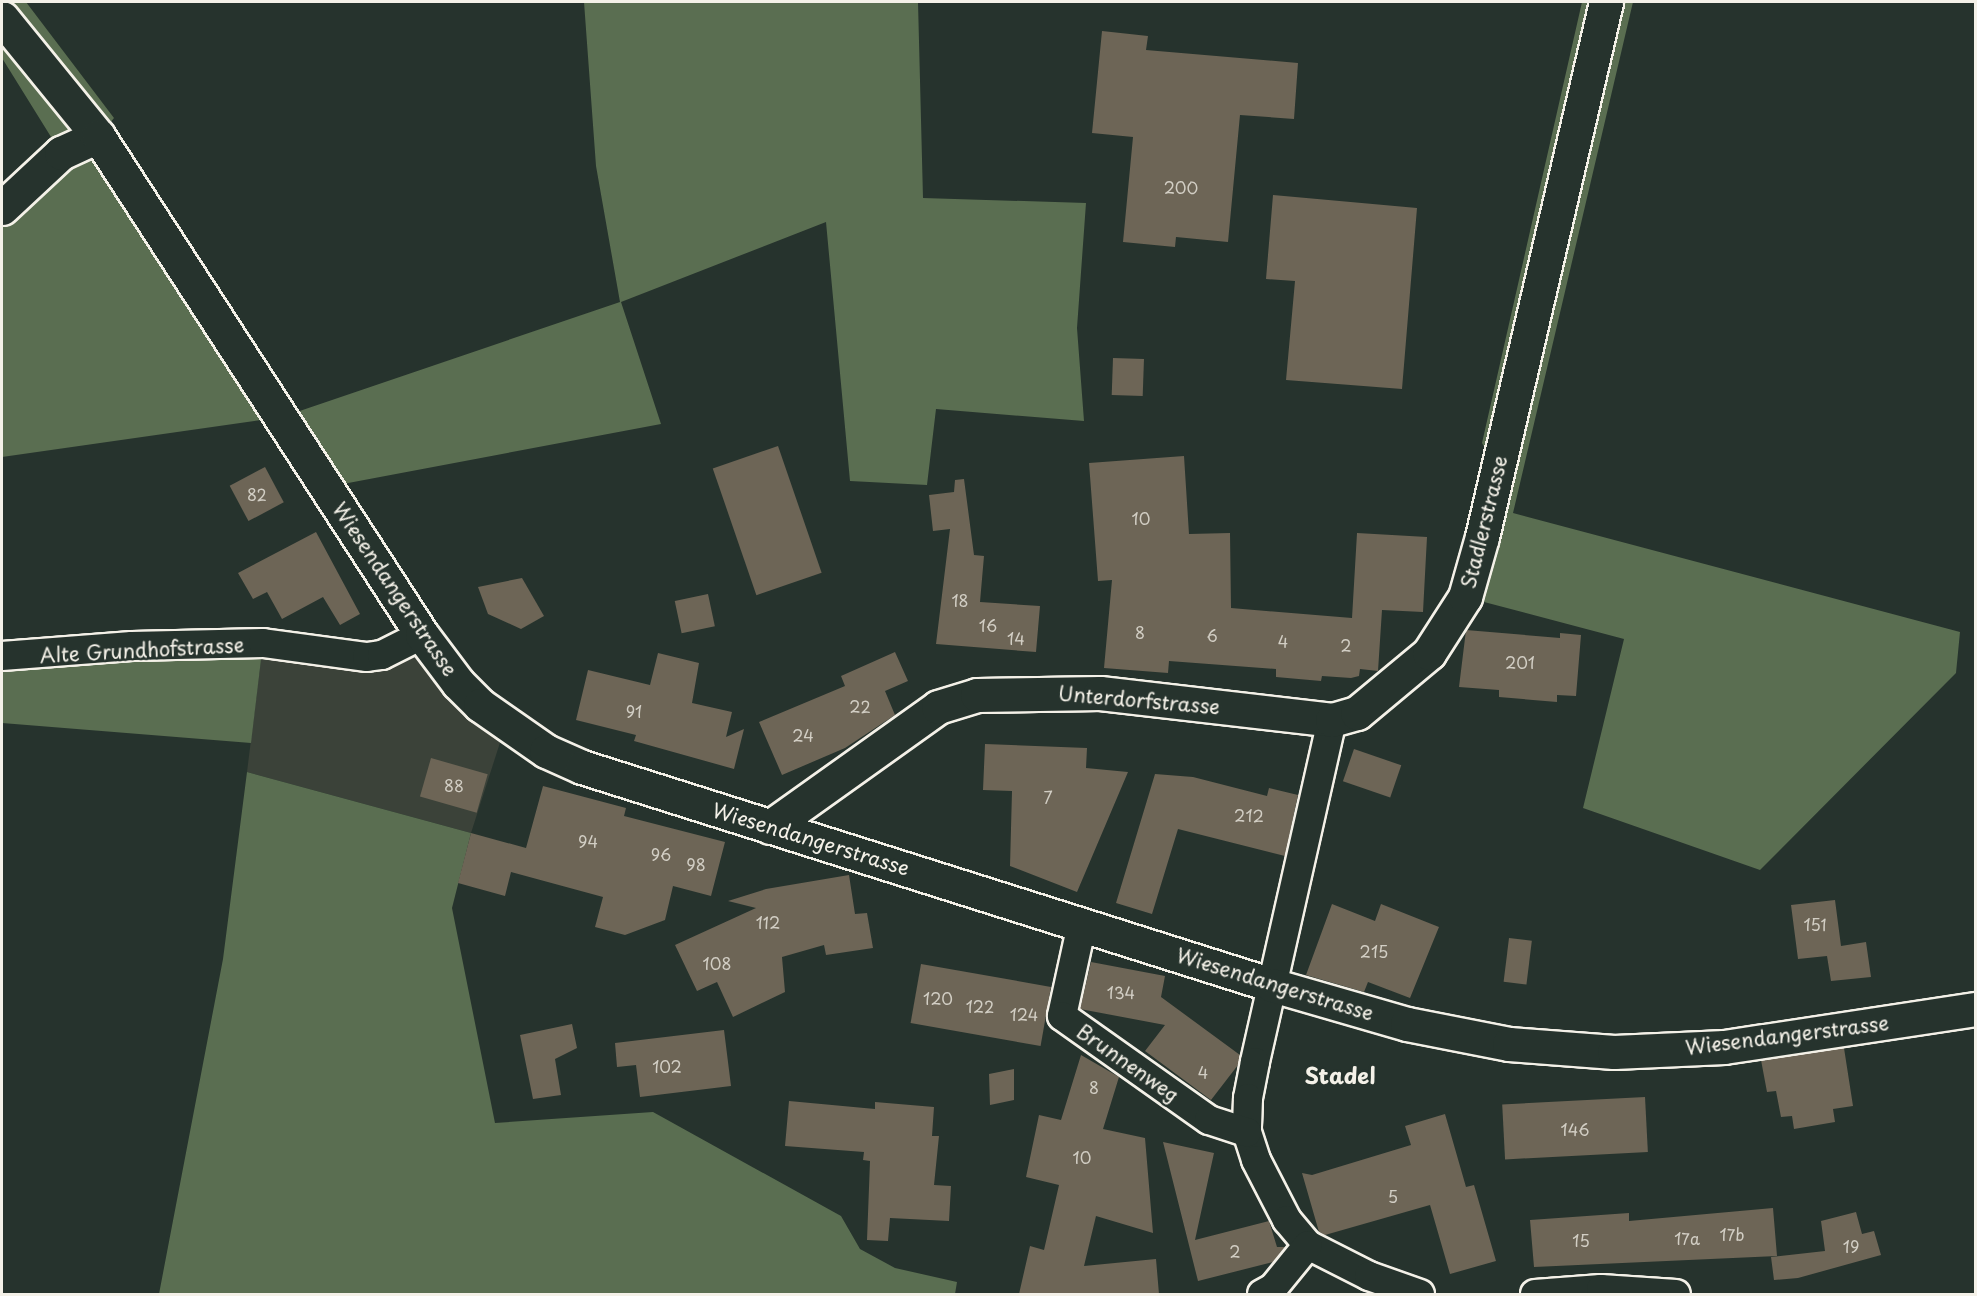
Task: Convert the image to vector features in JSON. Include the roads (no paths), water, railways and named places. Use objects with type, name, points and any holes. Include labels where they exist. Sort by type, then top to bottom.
[{"type":"main road","name":"Stadlerstrasse","points":[[1332,720],[1357,713],[1429,653],[1465,597],[1482,537],[1606,2]]},
{"type":"main road","name":"Wiesendangerstrasse","points":[[2,18],[98,136],[422,635],[458,683],[480,705],[546,751],[582,767],[1272,985],[1407,1024],[1474,1038],[1509,1044],[1614,1052],[1724,1047],[1976,1009]]},
{"type":"main road","points":[[2,208],[61,153],[98,136]]},
{"type":"main road","name":"Unterdorfstrasse","points":[[770,827],[938,707],[977,695],[1100,693],[1332,720]]},
{"type":"street","name":"Alte Grundhofstrasse","points":[[2,656],[132,646],[262,643],[367,657],[382,655],[422,635]]},
{"type":"street","points":[[1332,720],[1326,761],[1272,985],[1248,1098],[1247,1132],[1256,1160],[1287,1220],[1308,1245],[1369,1276],[1420,1294]]},
{"type":"street","name":"Brunnenweg","points":[[1082,924],[1062,1016],[1209,1120],[1247,1132]]},
{"type":"street","points":[[1262,1294],[1274,1288],[1308,1245]]},
{"type":"street","points":[[1535,1294],[1601,1289],[1676,1294]]},
{"type":"district","name":"Stadel","points":[[1340,1075]]}]
